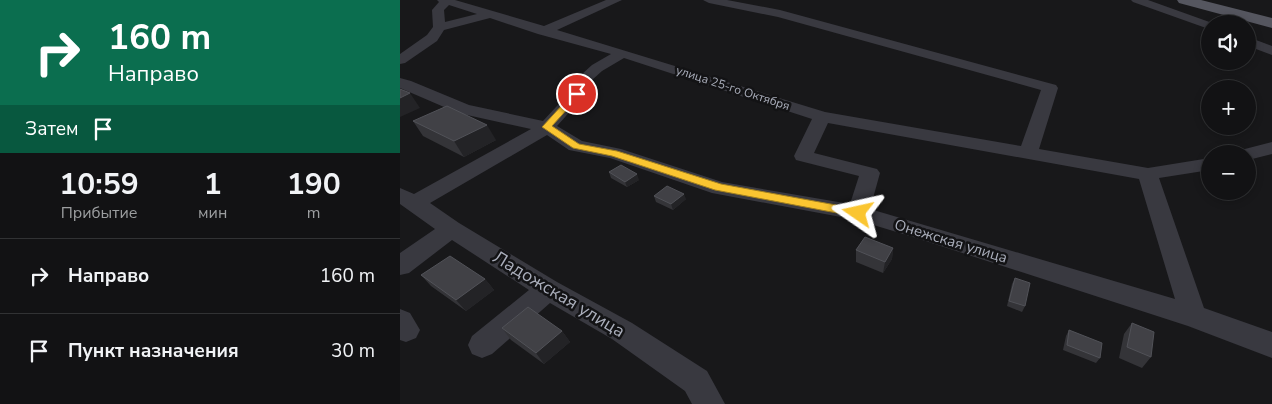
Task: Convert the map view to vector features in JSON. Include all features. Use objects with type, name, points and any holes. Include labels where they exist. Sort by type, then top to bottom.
[{"type":"main road","points":[[1184,0],[1272,23]]},
{"type":"street","points":[[400,60],[432,38],[438,27],[438,10],[445,0]]},
{"type":"street","name":"улица 25-го Октября","points":[[445,0],[623,53],[822,117],[1148,174],[1201,165]]},
{"type":"street","points":[[544,31],[616,0]]},
{"type":"street","points":[[709,0],[780,14],[1050,88],[1028,154]]},
{"type":"street","points":[[1137,0],[1201,23]]},
{"type":"street","points":[[438,27],[488,14]]},
{"type":"street","points":[[1256,44],[1272,50]]},
{"type":"street","points":[[407,199],[547,127],[577,94],[586,78],[597,68],[623,53]]},
{"type":"street","name":"Онежская улица","points":[[400,83],[464,109],[547,127],[576,146],[614,154],[719,188],[858,213],[922,231],[1193,316],[1272,344]]},
{"type":"street","points":[[822,117],[803,156],[870,173],[858,213]]},
{"type":"street","points":[[1256,152],[1272,148]]},
{"type":"street","points":[[1148,174],[1193,316]]},
{"type":"street","name":"Ладожская улица","points":[[407,199],[451,229],[548,289],[622,331],[696,381],[708,404]]},
{"type":"street","points":[[400,266],[451,229]]},
{"type":"street","points":[[482,345],[548,289]]},
{"type":"building","points":[[400,89],[410,93],[400,98]]},
{"type":"building","points":[[447,106],[487,125],[454,141],[413,121]]},
{"type":"building","points":[[621,165],[637,174],[625,182],[609,172]]},
{"type":"building","points":[[667,186],[684,194],[671,204],[654,196]]},
{"type":"building","points":[[865,237],[893,248],[885,262],[856,250]]},
{"type":"building","points":[[450,256],[485,279],[456,300],[421,275]]},
{"type":"building","points":[[1015,278],[1030,283],[1025,306],[1009,301]]},
{"type":"building","points":[[528,307],[562,331],[536,353],[502,328]]},
{"type":"building","points":[[1132,323],[1154,332],[1151,357],[1127,347]]},
{"type":"building","points":[[1069,330],[1102,343],[1100,358],[1067,345]]},
{"type":"route","points":[[577,94],[547,127],[576,146],[614,154],[719,188],[858,213]]}]
